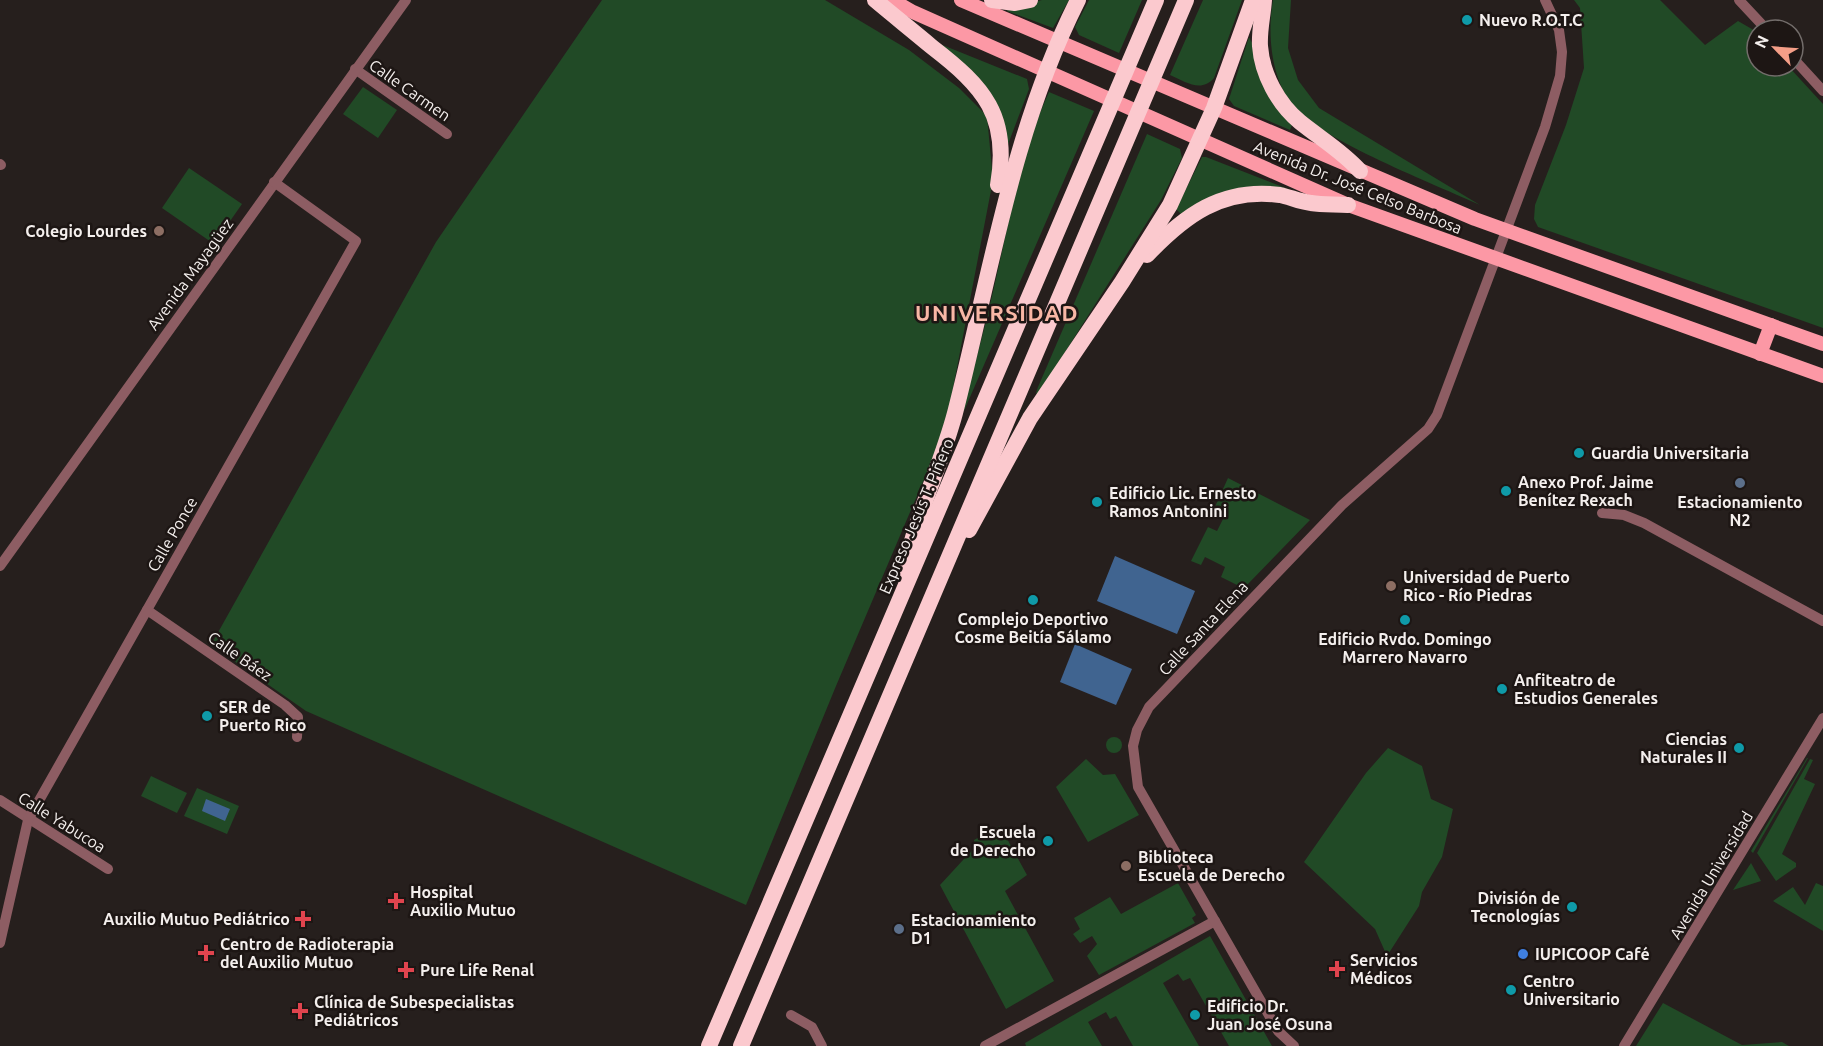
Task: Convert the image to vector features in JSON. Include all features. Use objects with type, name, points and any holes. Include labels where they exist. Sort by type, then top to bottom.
[{"type":"highway","points":[[875,0],[966,74],[990,104],[997,121],[1002,148],[997,227]]},
{"type":"highway","points":[[992,0],[1015,3],[1030,0]]},
{"type":"highway","points":[[898,603],[912,535],[955,415],[997,227],[1017,153],[1078,0]]},
{"type":"highway","name":"Expreso Jesús T. Piñero","points":[[709,1046],[1156,0]]},
{"type":"highway","points":[[744,1042],[1186,0]]},
{"type":"highway","points":[[941,573],[985,505],[1030,418],[1122,282],[1170,205],[1214,108],[1253,0]]},
{"type":"highway","points":[[1264,0],[1260,46],[1278,99],[1298,121],[1344,153],[1360,171]]},
{"type":"highway","points":[[1122,282],[1187,217],[1228,198],[1245,194],[1279,195],[1311,203],[1348,205]]},
{"type":"highway","points":[[704,1046],[719,1023]]},
{"type":"main road","name":"Avenida Dr. José Celso Barbosa","points":[[892,0],[913,12],[1047,73],[1348,205],[1823,376]]},
{"type":"main road","name":"Avenida Dr. José Celso Barbosa","points":[[961,0],[1360,171],[1506,230],[1823,344]]},
{"type":"main road","points":[[1761,354],[1771,325]]},
{"type":"street","name":"Avenida Mayagüez","points":[[0,566],[406,0]]},
{"type":"street","name":"Calle Santa Elena","points":[[1294,1046],[1278,1031],[1138,787],[1132,754],[1137,730],[1149,707],[1258,591],[1342,505],[1428,429],[1443,401],[1496,260],[1545,127],[1560,76],[1562,52],[1560,30],[1545,0]]},
{"type":"street","points":[[1739,0],[1756,18]]},
{"type":"street","name":"Calle Carmen","points":[[355,69],[447,134]]},
{"type":"street","points":[[1805,71],[1823,91]]},
{"type":"street","name":"Calle Ponce","points":[[0,943],[28,820],[356,241],[274,182]]},
{"type":"street","points":[[1602,513],[1624,515],[1644,523],[1823,621]]},
{"type":"street","name":"Calle Báez","points":[[147,610],[285,705],[298,717],[297,737]]},
{"type":"street","name":"Avenida Universidad","points":[[1624,1046],[1823,718]]},
{"type":"street","name":"Calle Yabucoa","points":[[0,800],[108,869]]},
{"type":"street","points":[[986,1046],[1215,921]]},
{"type":"street","points":[[791,1015],[812,1027],[822,1046]]},
{"type":"green space","points":[[602,0],[825,0],[909,50],[959,88],[987,116],[993,180],[945,430],[746,905],[306,711],[211,645],[436,242]]},
{"type":"green space","points":[[1042,0],[1069,0],[1053,28],[1007,11],[1009,8]]},
{"type":"green space","points":[[1089,0],[1142,0],[1119,53],[1079,35],[1075,27]]},
{"type":"green space","points":[[1203,0],[1242,0],[1214,78],[1204,85],[1193,85],[1170,75]]},
{"type":"green space","points":[[1273,0],[1291,0],[1288,48],[1298,80],[1319,108],[1480,205],[1353,147],[1307,119],[1293,106],[1280,82],[1272,55],[1270,27]]},
{"type":"green space","points":[[1574,0],[1660,0],[1705,45],[1738,21],[1745,25],[1745,78],[1799,78],[1823,104],[1823,328],[1538,227],[1534,219],[1535,205],[1566,125],[1584,68],[1580,8]]},
{"type":"green space","points":[[1249,37],[1292,125],[1290,130],[1234,106],[1229,99]]},
{"type":"green space","points":[[940,44],[1027,79],[1029,89],[1007,147],[1000,115]]},
{"type":"green space","points":[[363,87],[397,110],[378,138],[343,114]]},
{"type":"green space","points":[[1049,92],[1094,111],[964,411],[962,408],[985,324],[1018,182],[1031,136]]},
{"type":"green space","points":[[1147,134],[1180,149],[1182,158],[1161,200],[1038,395],[1036,393],[1038,387]]},
{"type":"green space","points":[[1202,157],[1296,192],[1182,215],[1176,209]]},
{"type":"green space","points":[[189,168],[242,204],[214,244],[162,208]]},
{"type":"green space","points":[[1228,478],[1310,520],[1247,585],[1241,587],[1221,577],[1225,567],[1205,557],[1201,565],[1191,561],[1208,527],[1217,531],[1223,519],[1214,514],[1214,509]]},
{"type":"green space","points":[[1111,737],[1117,737],[1122,745],[1120,751],[1111,753],[1106,748],[1106,742]]},
{"type":"green space","points":[[1388,748],[1422,766],[1431,799],[1453,809],[1442,857],[1422,892],[1419,906],[1387,956],[1375,929],[1304,862],[1366,773]]},
{"type":"green space","points":[[1808,758],[1753,853],[1751,851]]},
{"type":"green space","points":[[1086,759],[1103,775],[1115,774],[1139,815],[1088,842],[1056,787]]},
{"type":"green space","points":[[1810,759],[1813,760],[1804,779],[1815,784],[1782,854],[1796,863],[1796,867],[1776,881],[1757,853]]},
{"type":"green space","points":[[151,776],[187,793],[177,813],[141,796]]},
{"type":"green space","points":[[197,788],[239,806],[227,834],[184,816]]},
{"type":"green space","points":[[1000,826],[1027,875],[1005,891],[1054,981],[1006,1009],[940,885],[975,847],[974,840]]},
{"type":"green space","points":[[1751,863],[1761,881],[1733,890]]},
{"type":"green space","points":[[1178,883],[1196,915],[1192,918],[1195,923],[1099,975],[1087,956],[1097,944],[1092,936],[1080,943],[1073,934],[1080,929],[1074,918],[1110,897],[1121,914]]},
{"type":"green space","points":[[1816,883],[1823,886],[1823,931],[1773,901],[1793,887],[1805,905]]},
{"type":"green space","points":[[1210,936],[1272,1046],[1229,1046],[1190,978],[1183,981],[1178,974],[1163,983],[1199,1046],[1133,1046],[1116,1016],[1110,1019],[1106,1012],[1088,1022],[1102,1046],[1026,1046],[1025,1043]]},
{"type":"green space","points":[[1663,1003],[1742,1045],[1782,1042],[1789,1046],[1636,1046]]},
{"type":"water","points":[[1115,556],[1195,591],[1177,634],[1097,601]]},
{"type":"water","points":[[1075,644],[1132,669],[1116,705],[1060,682]]},
{"type":"water","points":[[206,799],[230,809],[225,821],[202,811]]},
{"type":"place","name":"Nuevo R.O.T.C","points":[[1467,20]]},
{"type":"place","name":"Colegio Lourdes","points":[[159,231]]},
{"type":"place","name":"Guardia Universitaria","points":[[1579,453]]},
{"type":"place","name":"Estacionamiento N2","points":[[1740,483]]},
{"type":"place","name":"Anexo Prof. Jaime Benítez Rexach","points":[[1506,491]]},
{"type":"place","name":"Edificio Lic. Ernesto Ramos Antonini","points":[[1097,502]]},
{"type":"place","name":"Universidad de Puerto Rico - Río Piedras","points":[[1391,586]]},
{"type":"place","name":"Complejo Deportivo Cosme Beitía Sálamo","points":[[1033,600]]},
{"type":"place","name":"Edificio Rvdo. Domingo Marrero Navarro","points":[[1405,620]]},
{"type":"place","name":"Anfiteatro de Estudios Generales","points":[[1502,689]]},
{"type":"place","name":"SER de Puerto Rico","points":[[207,716]]},
{"type":"place","name":"Ciencias Naturales II","points":[[1739,748]]},
{"type":"place","name":"Escuela de Derecho","points":[[1048,841]]},
{"type":"place","name":"Biblioteca Escuela de Derecho","points":[[1126,866]]},
{"type":"place","name":"Hospital Auxilio Mutuo","points":[[396,901]]},
{"type":"place","name":"División de Tecnologías","points":[[1572,907]]},
{"type":"place","name":"Auxilio Mutuo Pediátrico","points":[[303,919]]},
{"type":"place","name":"Estacionamiento D1","points":[[899,929]]},
{"type":"place","name":"Centro de Radioterapia del Auxilio Mutuo","points":[[206,953]]},
{"type":"place","name":"IUPICOOP Café","points":[[1523,954]]},
{"type":"place","name":"Servicios Médicos","points":[[1337,969]]},
{"type":"place","name":"Pure Life Renal","points":[[406,970]]},
{"type":"place","name":"Centro Universitario","points":[[1511,990]]},
{"type":"place","name":"Clínica de Subespecialistas Pediátricos","points":[[300,1011]]},
{"type":"place","name":"Edificio Dr. Juan José Osuna","points":[[1195,1015]]},
{"type":"district","name":"UNIVERSIDAD","points":[[997,312]]}]
